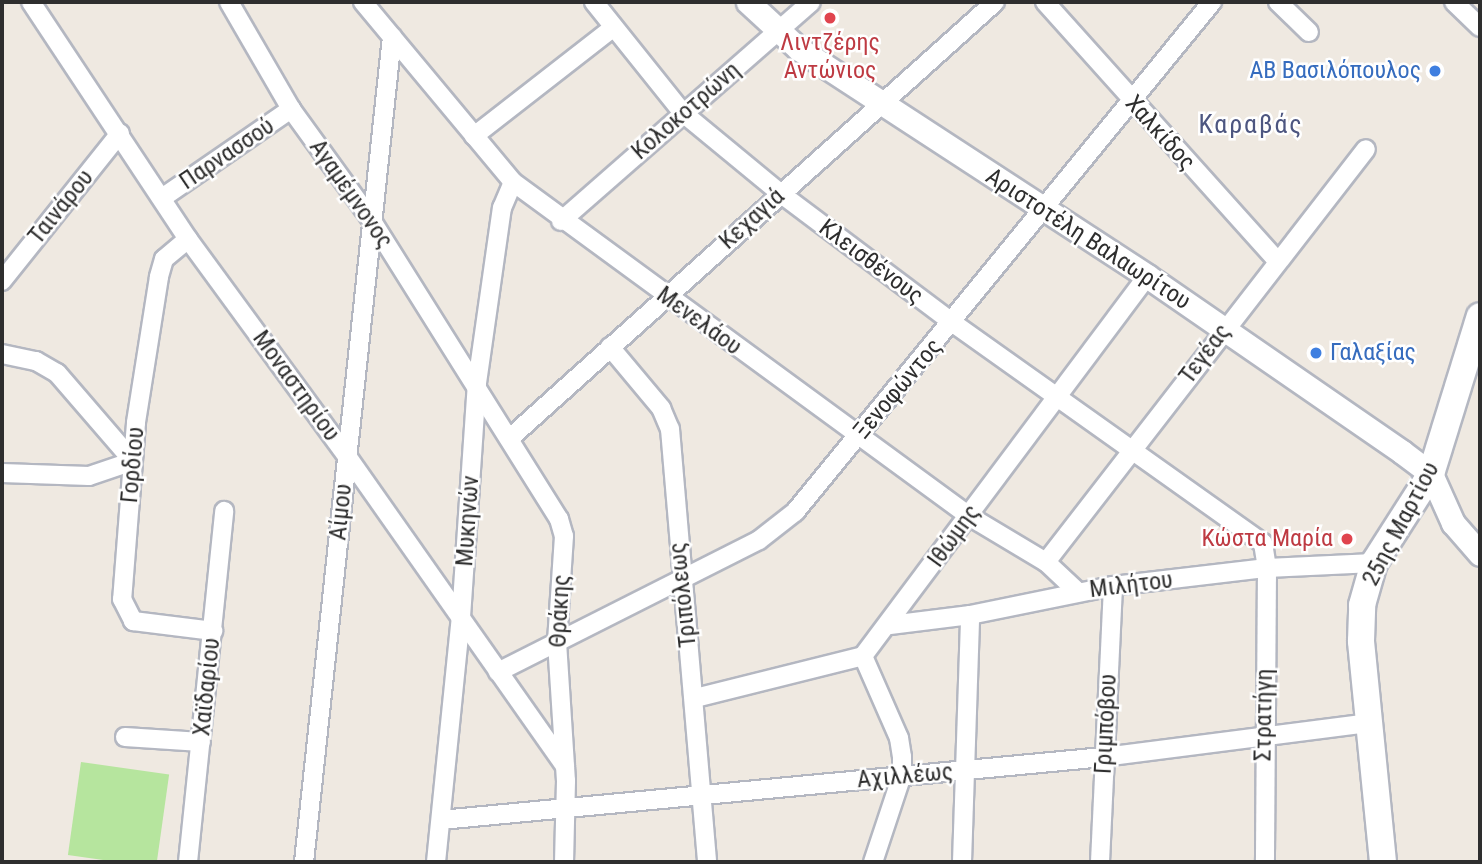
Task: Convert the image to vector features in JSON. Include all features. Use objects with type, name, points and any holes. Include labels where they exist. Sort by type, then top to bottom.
[{"type":"main road","name":"25ης Μαρτίου","points":[[1383,862],[1369,723],[1362,605],[1374,563],[1431,474],[1480,323]]},
{"type":"street","name":"Μοναστηρίου","points":[[31,2],[188,239],[348,456],[565,766]]},
{"type":"street","name":"Αγαμέμνονος","points":[[229,2],[292,109],[372,221],[477,383]]},
{"type":"street","name":"Μενελάου","points":[[363,2],[513,182],[561,221],[969,516],[1046,562],[1078,592]]},
{"type":"street","name":"Αριστοτέλη Βαλαωρίτου","points":[[748,2],[778,32],[1038,209],[1147,276],[1431,474]]},
{"type":"street","name":"Κολοκοτρώνη","points":[[561,221],[811,2]]},
{"type":"street","name":"Κεχαγιά","points":[[510,438],[995,2]]},
{"type":"street","name":"Χαλκίδος","points":[[1045,2],[1129,99],[1277,261]]},
{"type":"street","name":"Ξενοφώντος","points":[[498,672],[679,581],[779,527],[953,323],[1038,209],[1212,2]]},
{"type":"street","points":[[1278,2],[1309,32]]},
{"type":"street","points":[[1454,2],[1480,27]]},
{"type":"street","name":"Κλεισθένους","points":[[603,5],[614,27],[683,113],[780,193],[953,323],[1131,452],[1256,534],[1263,543],[1267,568]]},
{"type":"street","points":[[474,136],[614,27]]},
{"type":"street","name":"Αίμου","points":[[304,862],[392,37]]},
{"type":"street","name":"Παρνασσού","points":[[162,198],[292,109]]},
{"type":"street","name":"Ταινάρου","points":[[2,281],[120,133]]},
{"type":"street","name":"Τεγέας","points":[[1046,562],[1366,149]]},
{"type":"street","name":"Μυκηνών","points":[[436,862],[461,617],[477,383],[502,208],[513,182]]},
{"type":"street","name":"Γορδίου","points":[[188,239],[164,259],[159,277],[133,461],[122,599],[133,621],[213,631]]},
{"type":"street","name":"Ιθώμης","points":[[863,656],[890,625],[1055,397],[1147,276]]},
{"type":"street","name":"Τριπόλεως","points":[[610,346],[660,408],[670,429],[679,581],[695,698],[707,862]]},
{"type":"street","points":[[2,354],[36,361],[57,373],[133,461],[89,476],[2,473]]},
{"type":"street","name":"Θράκης","points":[[477,383],[559,519],[564,536],[556,642],[565,766],[564,862]]},
{"type":"street","points":[[1431,474],[1453,523],[1480,554]]},
{"type":"street","name":"Χαϊδαρίου","points":[[188,862],[223,511]]},
{"type":"street","name":"Μιλήτου","points":[[890,625],[970,615],[1113,586],[1267,568],[1374,563]]},
{"type":"street","name":"Στρατήγη","points":[[1265,862],[1262,738],[1267,568]]},
{"type":"street","name":"Γριμπόβου","points":[[1100,862],[1113,586]]},
{"type":"street","points":[[962,862],[970,615]]},
{"type":"street","points":[[695,698],[863,656],[899,738],[902,775],[873,862]]},
{"type":"street","name":"Αχιλλέως","points":[[441,820],[566,811],[702,795],[1104,757],[1369,723]]},
{"type":"street","points":[[125,737],[201,742]]},
{"type":"green space","points":[[81,762],[169,774],[157,862],[117,862],[68,855]]},
{"type":"place","name":"Λιντζέρης Αντώνιος","points":[[830,18]]},
{"type":"place","name":"ΑΒ Βασιλόπουλος","points":[[1435,71]]},
{"type":"place","name":"Γαλαξίας","points":[[1316,353]]},
{"type":"place","name":"Κώστα Μαρία","points":[[1347,539]]},
{"type":"district","name":"Καραβάς","points":[[1251,125]]}]
